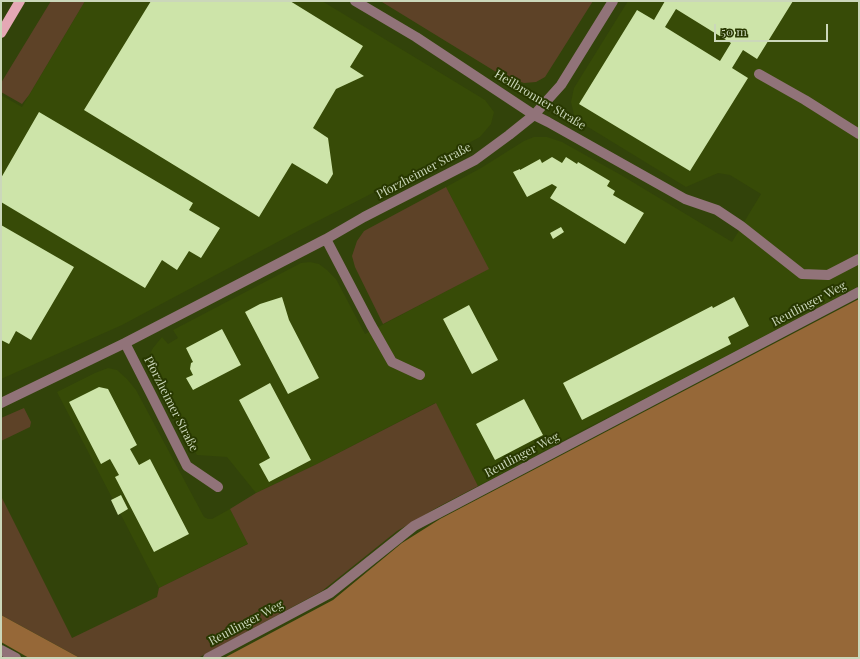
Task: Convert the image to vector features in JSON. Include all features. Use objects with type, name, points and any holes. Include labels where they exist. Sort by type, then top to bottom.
[{"type":"main road","points":[[1,33],[20,1]]},
{"type":"street","name":"Heilbronner Straße","points":[[356,1],[416,37],[534,115],[555,125],[685,199],[717,210],[741,226],[802,274],[828,275],[859,259]]},
{"type":"street","name":"Pforzheimer Straße","points":[[1,403],[125,343],[475,160],[509,136],[534,115],[562,85],[613,1]]},
{"type":"street","points":[[759,74],[805,100],[859,134]]},
{"type":"street","points":[[326,239],[392,362],[420,376]]},
{"type":"street","name":"Reutlinger Weg","points":[[208,658],[330,593],[414,526],[859,292]]},
{"type":"street","name":"Pforzheimer Straße","points":[[125,343],[187,466],[218,487]]},
{"type":"street","points":[[1,650],[16,658]]},
{"type":"shaded area","points":[[51,1],[85,1],[29,95],[22,104],[1,92],[1,83]]},
{"type":"shaded area","points":[[85,1],[322,1],[485,100],[494,112],[491,124],[480,137],[300,230],[122,325],[1,379],[1,95],[22,107]]},
{"type":"shaded area","points":[[593,1],[545,77],[536,82],[524,83],[501,75],[382,2]]},
{"type":"shaded area","points":[[628,1],[859,1],[859,286],[478,486],[435,403],[317,464],[256,493],[227,457],[197,455],[167,400],[171,397],[161,377],[155,377],[150,364],[150,354],[162,337],[168,344],[178,338],[173,330],[301,263],[310,262],[319,264],[336,279],[365,334],[488,269],[446,187],[481,168],[524,141],[534,137],[547,137],[562,142],[621,175],[732,242],[761,194],[730,175],[718,173],[686,187],[575,119],[571,102],[574,88]]},
{"type":"shaded area","points":[[446,187],[489,269],[383,324],[355,267],[352,256],[357,241],[364,231]]},
{"type":"shaded area","points":[[859,299],[859,658],[224,658],[333,600],[402,543],[440,519]]},
{"type":"shaded area","points":[[108,368],[117,370],[136,390],[204,517],[212,519],[230,509],[249,543],[159,588],[57,392]]},
{"type":"shaded area","points":[[436,403],[478,486],[397,531],[322,591],[198,658],[80,658],[1,615],[1,496],[72,638],[157,597],[159,588],[248,544],[230,509],[256,493],[317,464]]},
{"type":"shaded area","points":[[24,408],[31,422],[30,427],[1,441],[1,418]]},
{"type":"shaded area","points":[[1,615],[80,658],[29,658],[1,642]]},
{"type":"building","points":[[151,1],[290,1],[363,46],[350,67],[364,76],[336,89],[313,128],[328,138],[333,174],[327,184],[292,163],[259,217],[84,110]]},
{"type":"building","points":[[665,1],[793,1],[757,59],[743,50],[732,68],[748,78],[690,171],[579,104],[637,10],[654,20]],"holes":[[[676,9],[731,43],[720,61],[665,27]]]},
{"type":"building","points":[[39,112],[193,203],[189,210],[220,228],[201,258],[189,251],[177,270],[162,260],[145,288],[1,202],[1,178]]},
{"type":"building","points":[[552,157],[562,163],[566,157],[577,164],[578,162],[610,181],[607,186],[615,191],[613,195],[644,213],[625,244],[550,198],[557,187],[552,184],[527,197],[513,172],[520,170],[540,159],[542,163]]},
{"type":"building","points":[[1,225],[74,267],[31,340],[16,331],[9,344],[1,340]]},
{"type":"building","points":[[561,227],[564,232],[553,239],[550,233]]},
{"type":"building","points":[[282,297],[289,320],[319,378],[288,394],[245,312],[260,304]]},
{"type":"building","points":[[734,297],[749,326],[728,337],[731,344],[582,420],[563,383],[712,306],[713,308]]},
{"type":"building","points":[[469,305],[498,360],[472,374],[443,319]]},
{"type":"building","points":[[222,329],[241,365],[193,390],[186,378],[193,375],[190,369],[191,363],[193,362],[186,348]]},
{"type":"building","points":[[270,383],[311,460],[269,482],[259,464],[270,458],[239,400]]},
{"type":"building","points":[[99,387],[108,389],[137,445],[130,449],[139,465],[150,459],[189,534],[154,552],[115,477],[119,475],[110,459],[101,464],[69,402]]},
{"type":"building","points":[[524,399],[543,435],[495,460],[476,424]]},
{"type":"building","points":[[121,495],[128,509],[118,515],[111,500]]}]
